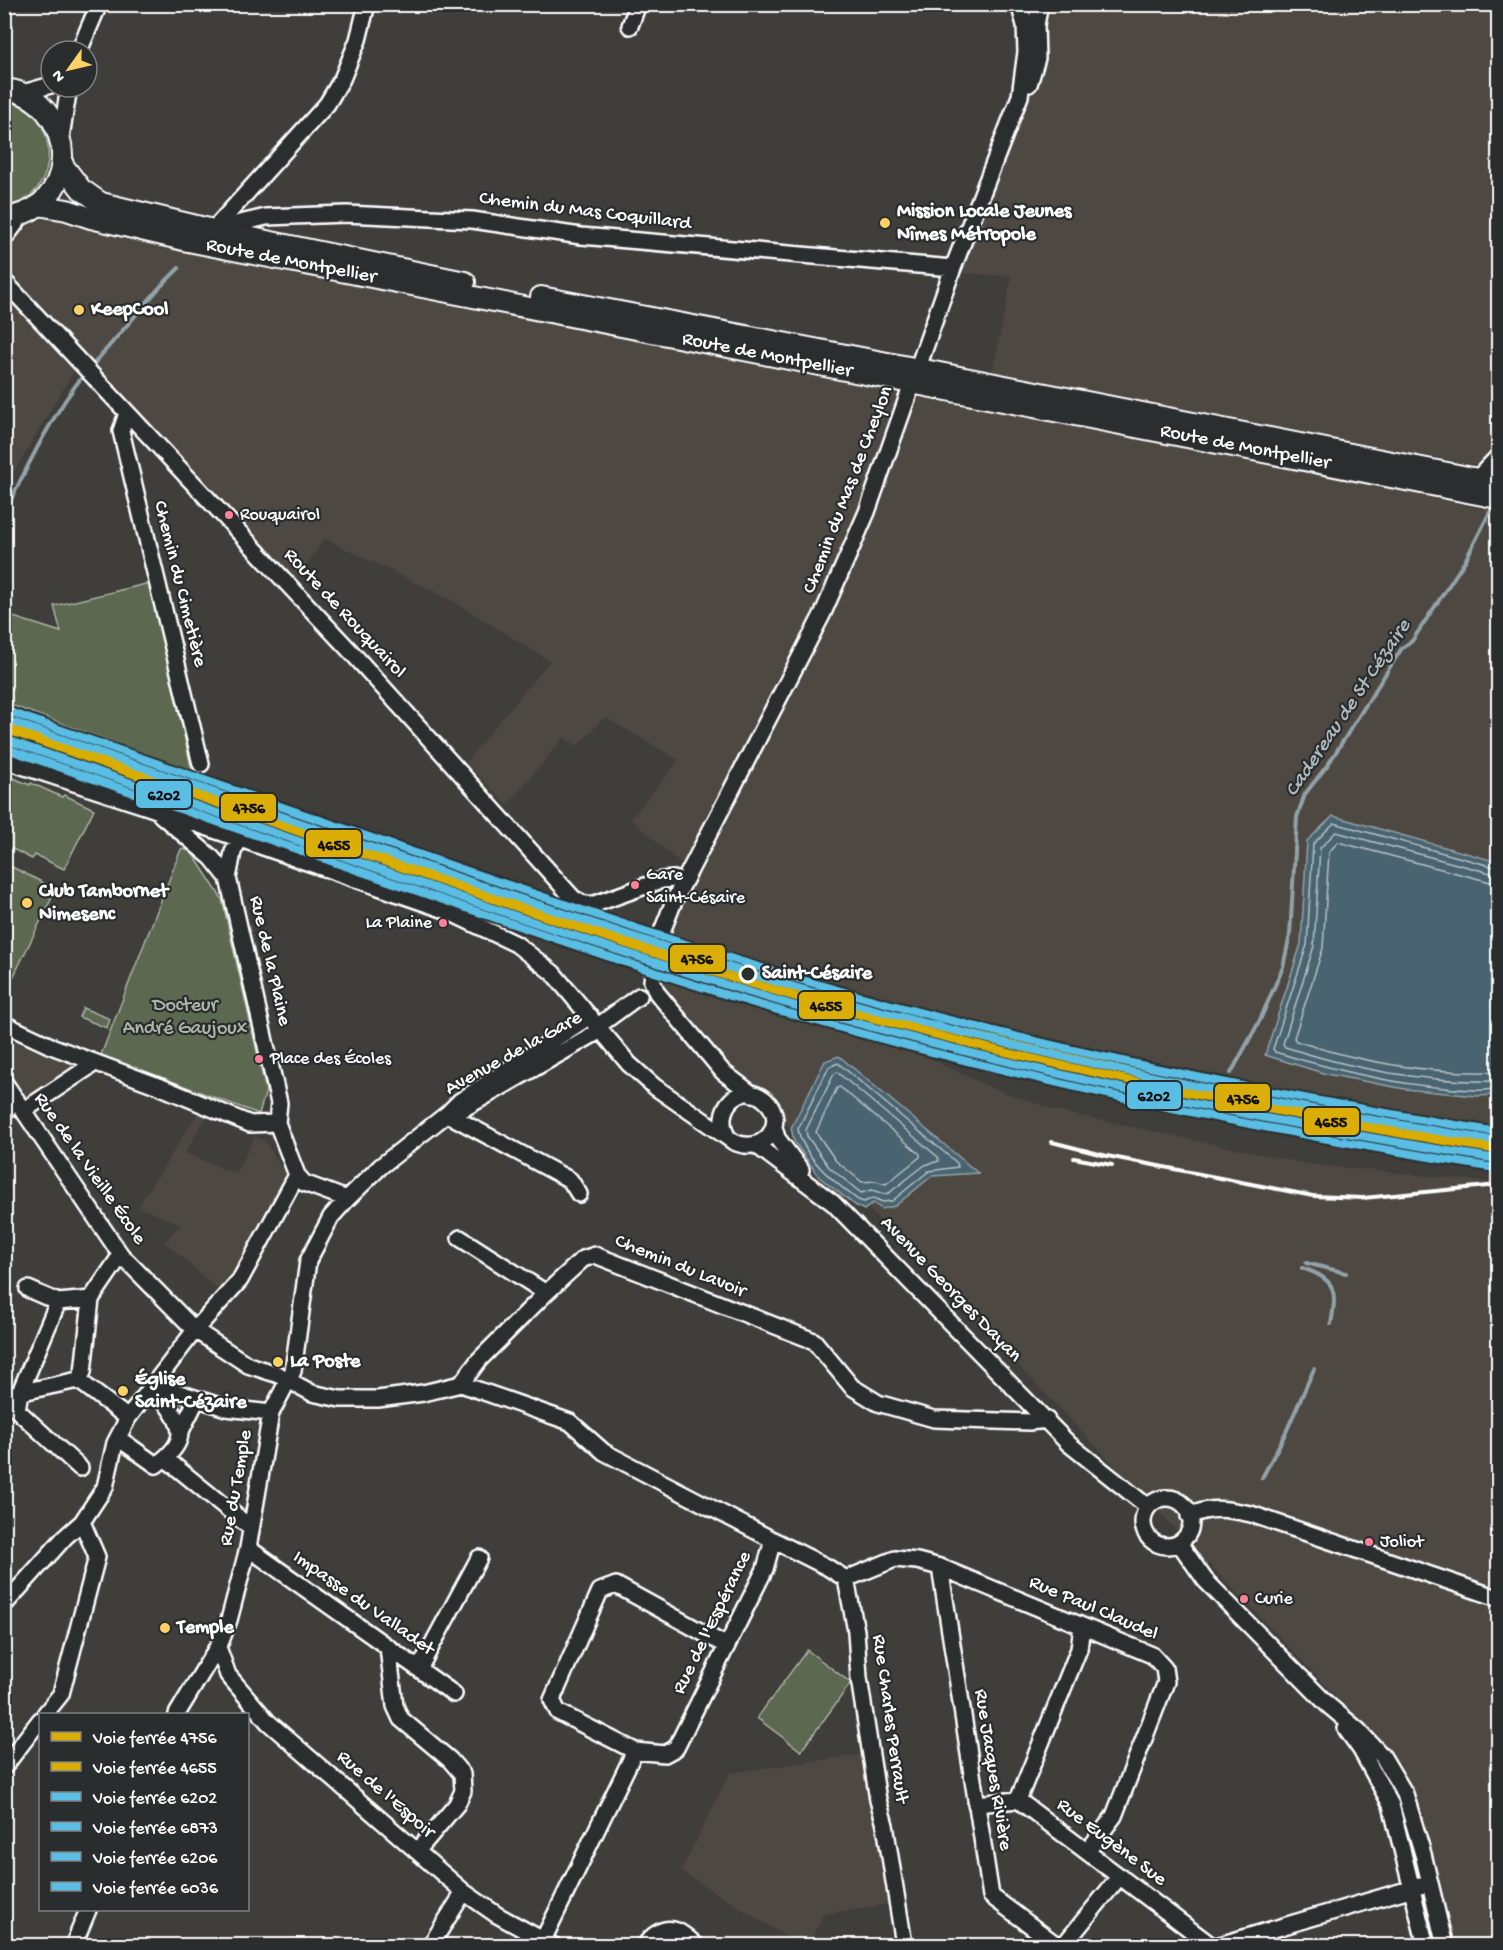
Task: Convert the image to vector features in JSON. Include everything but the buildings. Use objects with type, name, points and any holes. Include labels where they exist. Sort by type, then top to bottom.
[{"type":"main road","points":[[14,91],[38,102],[52,117],[61,137],[62,164],[56,184],[21,213]]},
{"type":"main road","name":"Route de Montpellier","points":[[62,164],[81,189],[100,203],[213,230],[1253,449],[1498,498]]},
{"type":"main road","name":"Route de Montpellier","points":[[21,213],[68,210],[91,218],[188,241],[1498,483]]},
{"type":"street","points":[[84,39],[99,4]]},
{"type":"street","points":[[213,230],[327,104],[342,79],[358,40],[368,4]]},
{"type":"street","points":[[630,26],[638,4]]},
{"type":"street","name":"Chemin du Mas de Cheylon","points":[[683,883],[823,614],[867,512],[953,268],[1020,96],[1026,52],[1025,26],[1019,4]]},
{"type":"street","name":"Chemin du Mas de Cheylon","points":[[1020,96],[1029,85],[1037,58],[1036,25],[1040,4]]},
{"type":"street","points":[[14,91],[39,87]]},
{"type":"street","points":[[61,137],[67,99]]},
{"type":"street","points":[[4,239],[21,213]]},
{"type":"street","name":"Chemin du Mas Coquillard","points":[[213,230],[266,217],[346,214],[472,220],[581,236],[953,268]]},
{"type":"street","name":"Route de Rouquairol","points":[[4,270],[9,287],[353,654],[573,898],[592,905],[662,880],[674,879],[683,883]]},
{"type":"street","name":"Chemin du Cimetière","points":[[127,414],[121,431],[201,764]]},
{"type":"street","points":[[1477,479],[1498,459]]},
{"type":"street","points":[[4,759],[452,912],[509,941],[553,973],[638,1072],[655,1087],[728,1138],[742,1146],[756,1145],[765,1140],[774,1127],[774,1114],[770,1106],[723,1072],[657,993],[652,981],[662,934],[683,883]]},
{"type":"street","name":"Rue de la Plaine","points":[[151,808],[193,842],[228,878]]},
{"type":"street","points":[[216,864],[215,846],[220,832]]},
{"type":"street","name":"Rue de la Plaine","points":[[240,838],[232,852],[228,878],[279,1103],[277,1123]]},
{"type":"street","name":"Route de Rouquairol","points":[[631,892],[659,892],[673,904]]},
{"type":"street","name":"Avenue de la Gare","points":[[347,1200],[381,1166],[460,1101],[596,1024],[639,996]]},
{"type":"street","points":[[4,1024],[51,1046],[250,1124],[277,1123],[297,1175],[304,1184],[347,1200]]},
{"type":"street","points":[[4,1113],[95,1063]]},
{"type":"street","points":[[723,1072],[730,1094],[722,1121],[728,1138]]},
{"type":"street","name":"Rue de la Vieille École","points":[[4,1082],[121,1255],[195,1330],[248,1365],[279,1375],[287,1381]]},
{"type":"street","points":[[693,1114],[703,1115],[714,1112],[740,1095],[752,1094]]},
{"type":"street","points":[[447,1114],[570,1180],[579,1194]]},
{"type":"street","name":"Avenue Georges Dayan","points":[[774,1127],[777,1138],[787,1153],[821,1192]]},
{"type":"street","name":"Avenue Georges Dayan","points":[[756,1145],[821,1192],[854,1222],[1047,1420]]},
{"type":"street","points":[[4,1605],[65,1537],[82,1522],[105,1487],[118,1437],[128,1418],[195,1330],[240,1280],[297,1175]]},
{"type":"street","name":"Rue du Temple","points":[[178,1713],[218,1647],[229,1620],[249,1548],[272,1413],[293,1371],[308,1261],[331,1217],[347,1200]]},
{"type":"street","points":[[460,1238],[546,1293]]},
{"type":"street","points":[[76,1379],[91,1299],[121,1255]]},
{"type":"street","name":"Chemin du Lavoir","points":[[461,1384],[479,1360],[546,1293],[583,1258],[596,1256],[814,1341],[852,1387],[878,1403],[934,1419],[1029,1422],[1047,1420]]},
{"type":"street","points":[[28,1289],[58,1302],[91,1299]]},
{"type":"street","points":[[58,1302],[20,1392],[17,1410],[80,1468]]},
{"type":"street","points":[[5,1396],[76,1379]]},
{"type":"street","points":[[76,1379],[128,1418]]},
{"type":"street","points":[[287,1381],[312,1393],[340,1399],[378,1399],[423,1393],[461,1384]]},
{"type":"street","name":"Rue de l'Espérance","points":[[461,1384],[570,1422],[604,1452],[773,1540],[765,1569],[676,1748],[665,1754],[635,1751]]},
{"type":"street","points":[[154,1385],[226,1408],[272,1413]]},
{"type":"street","points":[[154,1385],[182,1429]]},
{"type":"street","points":[[118,1437],[156,1465],[166,1459],[181,1440],[182,1429],[197,1399]]},
{"type":"street","points":[[1047,1420],[1084,1457],[1148,1507]]},
{"type":"street","points":[[166,1459],[251,1528]]},
{"type":"street","points":[[1163,1498],[1180,1502],[1190,1516],[1189,1531],[1179,1543],[1170,1546],[1152,1541],[1143,1524],[1148,1507],[1163,1498]]},
{"type":"street","points":[[1190,1516],[1203,1510],[1226,1509],[1251,1514],[1498,1599]]},
{"type":"street","points":[[46,1713],[61,1694],[97,1557],[82,1522]]},
{"type":"street","points":[[773,1540],[827,1567],[846,1580]]},
{"type":"street","points":[[1179,1543],[1206,1581],[1328,1705],[1359,1731],[1383,1757],[1406,1794],[1445,1946]]},
{"type":"street","name":"Impasse du Valladet","points":[[249,1548],[454,1694]]},
{"type":"street","points":[[419,1669],[479,1557]]},
{"type":"street","name":"Rue Paul Claudel","points":[[846,1580],[895,1559],[917,1561],[940,1567],[1152,1656],[1164,1668],[1166,1682],[1114,1816],[1087,1852]]},
{"type":"street","name":"Rue Jacques Rivière","points":[[940,1567],[991,1896],[1058,1946]]},
{"type":"street","name":"Rue Charles Perrault","points":[[846,1580],[856,1631],[859,1678],[878,1800],[885,1825],[907,1943]]},
{"type":"street","points":[[540,1942],[635,1751],[558,1712],[552,1700],[600,1591],[616,1585],[727,1646]]},
{"type":"street","points":[[976,1804],[1018,1800],[1080,1649],[1082,1626]]},
{"type":"street","name":"Rue de l'Espoir","points":[[218,1647],[228,1675],[268,1722],[464,1892],[540,1942]]},
{"type":"street","points":[[388,1647],[395,1706],[401,1719],[450,1760],[462,1774],[463,1791],[457,1804],[418,1850]]},
{"type":"street","points":[[1328,1705],[1361,1750],[1391,1805],[1426,1946]]},
{"type":"street","points":[[4,1767],[39,1721]]},
{"type":"street","name":"Rue Eugène Sue","points":[[1018,1800],[1214,1946]]},
{"type":"street","points":[[1063,1946],[1120,1876]]},
{"type":"street","points":[[1214,1946],[1430,1883]]},
{"type":"street","points":[[430,1946],[464,1892]]},
{"type":"street","points":[[73,1946],[88,1911]]},
{"type":"street","points":[[645,1946],[650,1937],[663,1931],[676,1930],[697,1946]]},
{"type":"shaded area","points":[[1055,5],[1498,5],[1498,469],[992,375],[1012,276],[961,273],[1042,57],[1044,20]]},
{"type":"shaded area","points":[[51,217],[271,265],[923,397],[1247,457],[1483,509],[1498,498],[1498,1129],[1217,1080],[775,973],[671,936],[694,875],[631,819],[679,760],[605,717],[577,746],[564,737],[507,805],[466,762],[550,661],[455,602],[324,538],[295,583],[88,357],[75,369],[5,487],[5,228]]},
{"type":"shaded area","points":[[662,964],[918,1053],[992,1088],[1057,1111],[1307,1164],[1498,1183],[1498,1945],[1456,1945],[1401,1764],[660,992]]},
{"type":"shaded area","points":[[4,1039],[73,1064],[77,1069],[27,1103],[5,1069]]},
{"type":"shaded area","points":[[198,1113],[206,1117],[185,1153],[236,1174],[255,1136],[265,1142],[286,1174],[235,1277],[222,1293],[165,1242],[181,1224],[138,1207]]},
{"type":"shaded area","points":[[865,1754],[879,1822],[891,1904],[823,1914],[809,1945],[800,1945],[681,1871],[730,1773]]},
{"type":"green space","points":[[5,102],[24,108],[38,120],[46,136],[48,154],[46,172],[38,188],[24,200],[5,206]]},
{"type":"green space","points":[[150,583],[192,771],[5,703],[4,614],[61,632],[54,606]]},
{"type":"green space","points":[[4,774],[62,797],[64,795],[94,809],[64,869],[35,855],[32,859],[5,845]]},
{"type":"green space","name":"Docteur André Gaujoux","points":[[181,849],[191,851],[222,899],[266,1091],[259,1114],[101,1055]]},
{"type":"green space","name":"Club Tambornet Nimesenc","points":[[4,863],[56,889],[6,992],[4,991]]},
{"type":"green space","points":[[83,1008],[110,1019],[107,1028],[79,1017]]},
{"type":"green space","points":[[807,1650],[851,1683],[801,1751],[757,1718]]},
{"type":"water","points":[[1333,816],[1498,862],[1498,1095],[1476,1096],[1405,1089],[1326,1074],[1265,1055],[1301,944],[1307,841]]},
{"type":"water","points":[[839,1056],[978,1173],[932,1176],[895,1206],[882,1209],[873,1203],[864,1210],[819,1177],[794,1141],[791,1128],[825,1061]]},
{"type":"waterway","points":[[91,367],[179,268]]},
{"type":"waterway","points":[[4,514],[52,422],[86,372]]},
{"type":"waterway","name":"Cadereau de St Cézaire","points":[[1231,1073],[1260,1020],[1283,967],[1290,935],[1297,817],[1305,794],[1329,763],[1402,648],[1412,641],[1465,561],[1491,510]]},
{"type":"waterway","points":[[1306,1263],[1346,1273]]},
{"type":"waterway","points":[[1302,1268],[1322,1277],[1332,1288],[1334,1303],[1331,1324]]},
{"type":"waterway","points":[[1262,1478],[1286,1432],[1314,1369]]},
{"type":"railway","points":[[1052,1142],[1107,1156],[1313,1196],[1363,1198],[1498,1185]]},
{"type":"railway","points":[[1074,1158],[1112,1165]]},
{"type":"rail line","name":"6036","points":[[10,712],[554,901],[799,979],[1059,1047],[1234,1085],[1498,1132]]},
{"type":"rail line","name":"6873","points":[[7,720],[512,896],[798,988],[1058,1056],[1233,1094],[1498,1141]]},
{"type":"rail line","name":"4756","points":[[4,722],[558,915],[782,985],[895,1017],[1248,1099],[1498,1143]]},
{"type":"rail line","name":"4655","points":[[4,729],[551,919],[796,997],[970,1043],[1145,1084],[1321,1119],[1498,1150]]},
{"type":"rail line","name":"6202","points":[[4,739],[550,928],[796,1006],[969,1052],[1144,1093],[1320,1128],[1497,1159]]},
{"type":"rail line","name":"6206","points":[[4,748],[591,951],[795,1015],[968,1061],[1143,1102],[1318,1137],[1495,1168]]},
{"type":"place","name":"Mission Locale Jeunes Nîmes Métropole","points":[[885,223]]},
{"type":"place","name":"KeepCool","points":[[79,310]]},
{"type":"place","name":"Rouquairol","points":[[229,515]]},
{"type":"place","name":"Gare Saint-Césaire","points":[[635,885]]},
{"type":"place","name":"Club Tambornet Nimesenc","points":[[27,903]]},
{"type":"place","name":"La Plaine","points":[[443,923]]},
{"type":"place","name":"Saint-Césaire","points":[[748,974]]},
{"type":"place","name":"Place des Écoles","points":[[259,1059]]},
{"type":"place","name":"La Poste","points":[[278,1362]]},
{"type":"place","name":"Église Saint-Cézaire","points":[[123,1391]]},
{"type":"place","name":"Joliot","points":[[1369,1542]]},
{"type":"place","name":"Curie","points":[[1244,1599]]},
{"type":"place","name":"Temple","points":[[165,1628]]}]
